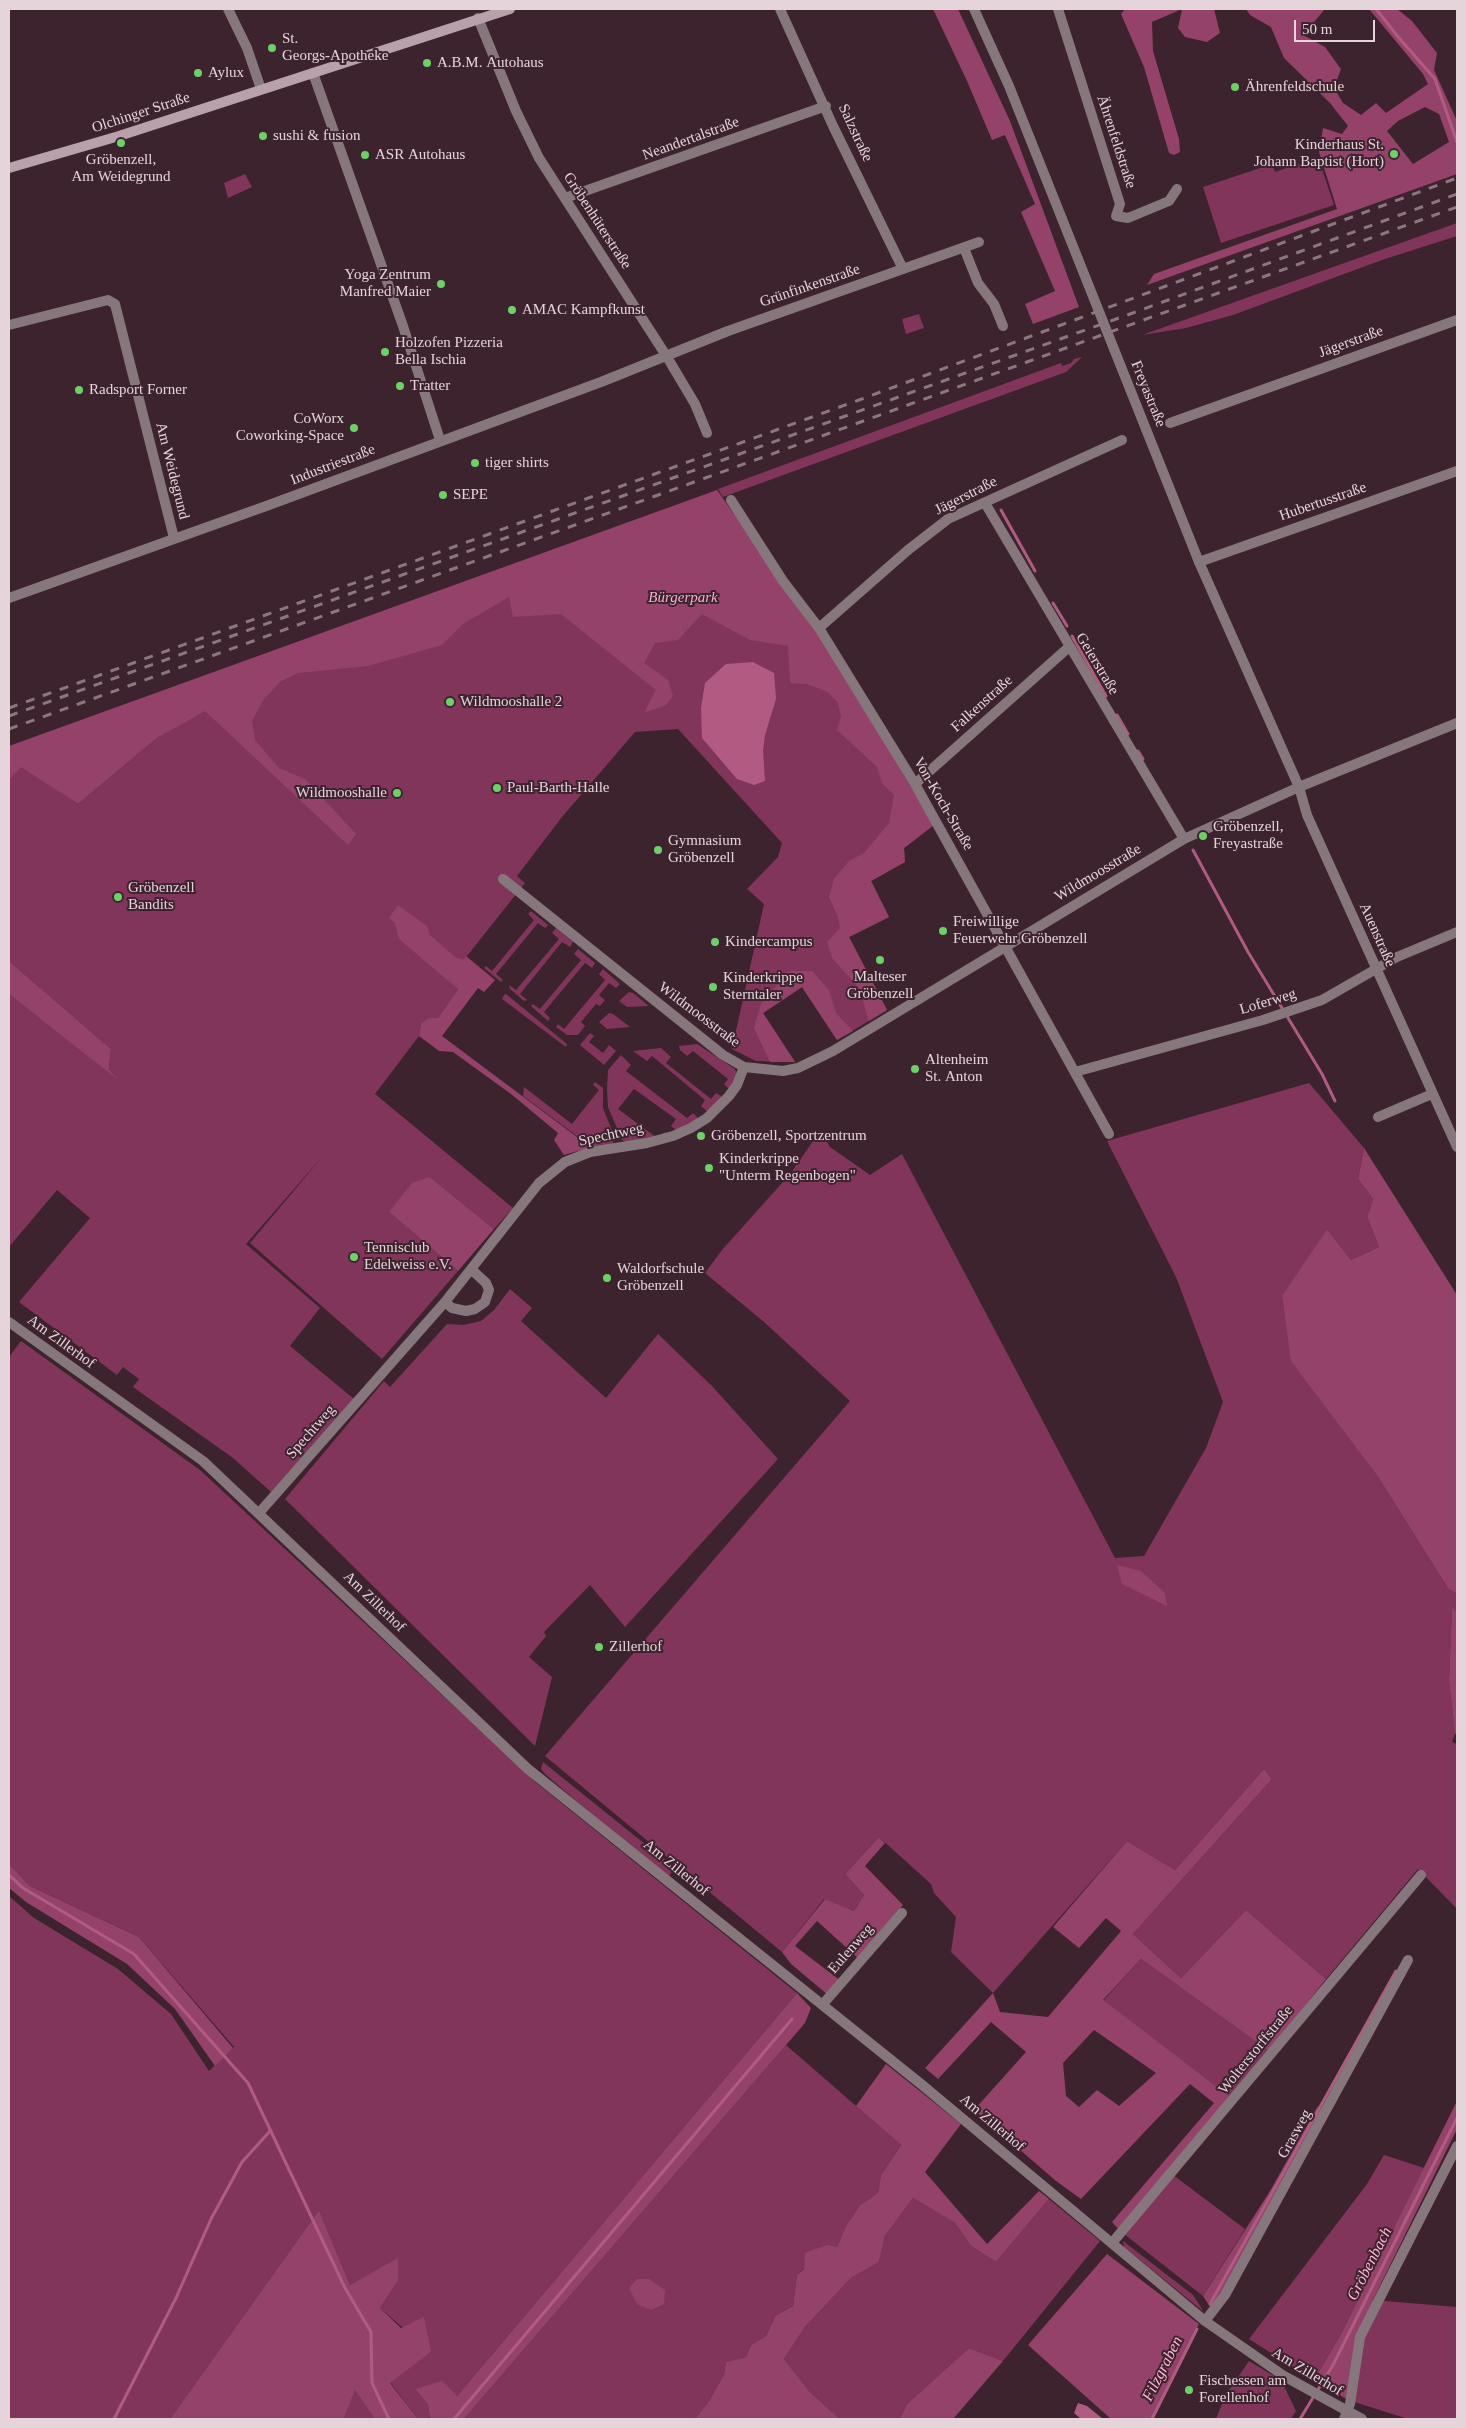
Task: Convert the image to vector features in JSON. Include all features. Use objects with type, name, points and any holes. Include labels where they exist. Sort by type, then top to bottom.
[{"type":"main road","name":"Olchinger Straße","points":[[9,168],[77,149],[510,9]]},
{"type":"street","points":[[228,9],[247,48],[261,89]]},
{"type":"street","name":"Salzstraße","points":[[780,9],[903,269]]},
{"type":"street","name":"Freyastraße","points":[[974,9],[1009,86],[1199,562],[1299,788]]},
{"type":"street","name":"Ährenfeldstraße","points":[[1058,9],[1120,204],[1116,216],[1128,218],[1169,201],[1177,189]]},
{"type":"street","name":"Gröbenhüterstraße","points":[[478,18],[516,111],[539,158],[667,357],[695,404],[707,433]]},
{"type":"street","points":[[312,73],[403,326],[440,440]]},
{"type":"street","name":"Neandertalstraße","points":[[565,198],[826,106]]},
{"type":"street","name":"Grünfinkenstraße","points":[[667,357],[728,330],[811,303],[979,242]]},
{"type":"street","points":[[964,248],[978,282],[994,304],[1003,326]]},
{"type":"street","name":"Am Weidegrund","points":[[9,325],[108,300],[115,304],[174,538]]},
{"type":"street","name":"Jägerstraße","points":[[1170,423],[1457,320]]},
{"type":"street","name":"Industriestraße","points":[[9,598],[269,505],[667,357]]},
{"type":"street","name":"Jägerstraße","points":[[819,628],[908,550],[948,519],[986,503],[1028,481],[1122,440]]},
{"type":"street","name":"Hubertusstraße","points":[[1199,562],[1457,471]]},
{"type":"street","name":"Von-Koch-Straße","points":[[731,500],[784,581],[819,628],[915,784],[1109,1134]]},
{"type":"street","name":"Geierstraße","points":[[986,503],[1069,647],[1184,839]]},
{"type":"street","name":"Falkenstraße","points":[[915,784],[1069,647]]},
{"type":"street","name":"Wildmoosstraße","points":[[504,879],[723,1055],[744,1067],[783,1071],[798,1068],[863,1033],[1184,839],[1299,788],[1457,723]]},
{"type":"street","name":"Auenstraße","points":[[1299,788],[1307,815],[1457,1147]]},
{"type":"street","name":"Loferweg","points":[[1075,1072],[1263,1020],[1322,1000],[1397,957],[1457,932]]},
{"type":"street","name":"Spechtweg","points":[[260,1514],[472,1270],[539,1183],[565,1162],[590,1152],[673,1136],[691,1128],[707,1118],[729,1096],[737,1086],[744,1067]]},
{"type":"street","points":[[1378,1117],[1432,1094]]},
{"type":"street","points":[[445,1302],[452,1308],[466,1312],[475,1309],[485,1302],[489,1290],[486,1283],[472,1270]]},
{"type":"street","name":"Am Zillerhof","points":[[9,1322],[203,1461],[528,1769],[823,2004],[1205,2321],[1250,2354],[1323,2399],[1345,2416],[1362,2419]]},
{"type":"street","name":"Wolterstorffstraße","points":[[1112,2243],[1421,1875]]},
{"type":"street","name":"Eulenweg","points":[[823,2004],[902,1913]]},
{"type":"street","name":"Grasweg","points":[[1205,2321],[1225,2295],[1408,1960]]},
{"type":"street","points":[[1345,2416],[1350,2404],[1360,2337],[1457,2146]]},
{"type":"green space","points":[[933,9],[958,9],[1010,121],[1079,307],[1033,324],[1025,304],[1055,291],[1021,212],[1035,204],[1005,135],[992,140]]},
{"type":"green space","points":[[1125,9],[1182,9],[1152,22],[1153,51],[1179,139],[1180,152],[1174,155],[1169,153],[1144,67],[1121,14]]},
{"type":"green space","points":[[1182,9],[1214,9],[1220,33],[1207,42],[1185,37],[1178,28]]},
{"type":"green space","points":[[1246,9],[1325,9],[1303,35],[1325,47],[1341,69],[1334,88],[1343,103],[1361,115],[1376,103],[1386,113],[1428,84],[1423,74],[1369,9],[1397,9],[1412,21],[1437,53],[1434,70],[1457,121],[1457,174],[1147,285],[1154,274],[1337,209],[1319,152],[1323,128],[1342,134],[1348,126],[1330,103],[1284,58],[1271,27],[1250,15]],"holes":[[[1425,107],[1439,114],[1449,142],[1413,164],[1387,131],[1398,121]]]},
{"type":"green space","points":[[1318,157],[1334,205],[1221,243],[1203,187],[1272,164],[1275,172]]},
{"type":"green space","points":[[245,174],[252,187],[228,198],[224,183]]},
{"type":"green space","points":[[1457,223],[1457,236],[1382,260],[1233,315],[1186,328],[1142,335]]},
{"type":"green space","points":[[919,314],[924,328],[906,334],[902,319]]},
{"type":"green space","points":[[1082,357],[1066,372],[723,497],[718,489],[1061,363],[1062,366],[1071,363],[1074,359]]},
{"type":"green space","name":"Bürgerpark","points":[[717,490],[934,825],[904,848],[905,862],[871,881],[889,917],[849,937],[887,1010],[837,1040],[802,987],[763,1013],[795,1062],[756,1061],[732,1049],[764,904],[747,889],[778,857],[782,843],[678,729],[635,732],[562,817],[517,876],[525,883],[467,956],[458,989],[438,1018],[428,1018],[421,1023],[419,1036],[375,1094],[513,1208],[494,1229],[430,1177],[389,1212],[458,1271],[382,1359],[250,1243],[323,1156],[246,1244],[320,1308],[290,1346],[354,1399],[271,1492],[233,1458],[133,1387],[139,1379],[123,1367],[117,1375],[19,1302],[90,1218],[57,1190],[9,1247],[9,994],[114,1075],[109,1069],[111,1049],[9,961],[9,780],[21,766],[78,804],[157,738],[204,710]]},
{"type":"green space","name":"Bürgerpark","points":[[717,490],[815,628],[934,825],[904,848],[905,862],[871,881],[889,917],[849,937],[887,1010],[869,1021],[859,988],[832,958],[827,942],[840,928],[838,917],[829,897],[834,879],[849,861],[864,853],[889,823],[894,795],[882,783],[877,767],[837,730],[841,717],[838,703],[828,692],[807,684],[790,683],[788,646],[750,640],[702,614],[678,640],[655,643],[644,663],[668,680],[673,696],[666,705],[646,712],[656,690],[561,614],[513,617],[509,597],[463,624],[442,645],[368,666],[298,673],[281,681],[264,699],[252,721],[255,740],[279,768],[305,779],[356,834],[348,845],[205,711],[157,738],[78,804],[21,767],[9,780],[9,746]]},
{"type":"green space","points":[[398,905],[427,926],[430,935],[455,957],[464,960],[466,956],[495,980],[484,992],[478,988],[442,1036],[589,1146],[588,1148],[564,1155],[554,1140],[558,1133],[511,1094],[453,1052],[439,1051],[419,1036],[421,1023],[428,1018],[438,1018],[458,989],[399,939],[395,923],[389,918]]},
{"type":"green space","points":[[531,911],[548,925],[545,928],[538,923],[496,974],[503,980],[501,982],[484,968],[486,966],[492,971],[534,920],[528,914]]},
{"type":"green space","points":[[556,928],[573,942],[570,947],[562,942],[520,994],[527,1000],[524,1001],[510,989],[509,985],[516,990],[559,939],[552,933]]},
{"type":"green space","points":[[578,949],[595,963],[592,968],[585,963],[544,1012],[550,1018],[548,1021],[531,1006],[533,1004],[540,1009],[581,960],[574,954]]},
{"type":"green space","points":[[9,961],[111,1049],[109,1069],[117,1079],[9,994]]},
{"type":"green space","points":[[603,969],[620,984],[616,988],[609,983],[599,995],[605,1000],[600,1006],[596,1004],[581,1022],[585,1026],[578,1035],[567,1035],[556,1027],[558,1024],[564,1029],[605,980],[599,974]]},
{"type":"green space","points":[[789,971],[812,971],[829,990],[836,1013],[853,1031],[837,1040],[802,987],[763,1013],[795,1062],[770,1062],[754,1028],[761,1004]]},
{"type":"green space","points":[[629,992],[649,1006],[627,1007],[619,1001]]},
{"type":"green space","points":[[506,994],[567,1044],[566,1047],[502,999]]},
{"type":"green space","points":[[609,1013],[630,1027],[607,1029],[599,1022]]},
{"type":"green space","points":[[590,1033],[594,1036],[589,1042],[603,1053],[609,1045],[616,1051],[604,1065],[580,1045]]},
{"type":"green space","points":[[697,1044],[735,1069],[737,1076],[730,1090],[724,1084],[728,1079],[693,1051],[687,1056],[680,1050],[679,1046]]},
{"type":"green space","points":[[661,1048],[671,1057],[666,1063],[711,1099],[716,1093],[721,1096],[722,1100],[709,1113],[701,1106],[705,1100],[652,1056],[647,1061],[633,1051]]},
{"type":"green space","points":[[621,1055],[631,1065],[626,1071],[687,1118],[693,1113],[698,1118],[696,1122],[677,1131],[671,1126],[676,1119],[634,1089],[618,1109],[657,1138],[665,1132],[669,1136],[657,1139],[626,1142],[622,1140],[608,1107],[607,1090],[608,1070]]},
{"type":"green space","points":[[595,1082],[603,1088],[603,1108],[615,1138],[612,1144],[588,1148],[589,1145],[523,1096],[524,1087],[572,1124],[599,1090],[593,1085]]},
{"type":"green space","points":[[1309,1083],[1364,1148],[1358,1179],[1373,1199],[1367,1217],[1379,1247],[1351,1260],[1327,1229],[1282,1297],[1292,1361],[1378,1477],[1449,1590],[1457,1593],[1457,1612],[1452,1609],[1449,1680],[1455,1734],[1452,1742],[1457,1744],[1457,1909],[1418,1869],[1326,1979],[1246,1910],[1181,1978],[1133,1934],[1272,1779],[1264,1769],[1175,1870],[1127,1841],[993,1993],[951,1952],[956,1917],[934,1893],[931,1884],[879,1837],[845,1874],[864,1895],[854,1911],[824,1899],[782,1952],[545,1756],[850,1401],[764,1322],[705,1273],[722,1250],[791,1173],[820,1131],[830,1147],[870,1175],[902,1154],[1115,1558],[1144,1556],[1206,1448],[1223,1402],[1176,1277],[1107,1141]]},
{"type":"green space","points":[[1364,1148],[1457,1295],[1457,1593],[1449,1590],[1378,1477],[1291,1361],[1282,1296],[1327,1229],[1351,1260],[1379,1247],[1367,1217],[1373,1199],[1358,1179]]},
{"type":"green space","points":[[430,1177],[494,1229],[458,1271],[389,1212],[412,1183]]},
{"type":"green space","points":[[510,1289],[532,1308],[521,1321],[606,1398],[658,1334],[712,1386],[778,1459],[625,1627],[590,1585],[544,1632],[546,1636],[529,1657],[552,1677],[535,1746],[285,1499],[384,1381],[390,1387],[447,1324],[463,1325],[481,1321],[494,1310]]},
{"type":"green space","points":[[21,1341],[200,1470],[539,1785],[797,1993],[457,2396],[415,2389],[428,2405],[430,2419],[418,2419],[390,2382],[431,2352],[380,2308],[398,2281],[398,2259],[350,2285],[319,2210],[170,2419],[9,2419],[9,1896],[34,1918],[118,1969],[171,2014],[209,2071],[234,2047],[139,1937],[30,1886],[9,1864],[9,1357]]},
{"type":"green space","points":[[1117,1565],[1141,1571],[1165,1593],[1167,1606],[1122,1584]]},
{"type":"green space","points":[[1452,1608],[1457,1612],[1457,1733],[1455,1734],[1449,1680]]},
{"type":"green space","points":[[543,1762],[671,1865],[673,1870],[669,1876],[621,1839],[545,1774],[541,1769]]},
{"type":"green space","points":[[1264,1769],[1272,1779],[1133,1934],[1181,1978],[1246,1910],[1326,1979],[1269,2051],[1141,1959],[1103,2000],[1233,2099],[1119,2230],[1112,2222],[1214,2103],[1190,2084],[1081,2199],[1056,2181],[974,2110],[1026,2052],[991,2022],[938,2079],[925,2068],[993,1993],[1000,2012],[1048,2017],[1121,1931],[1106,1918],[1079,1948],[1053,1927],[1127,1841],[1175,1870]],"holes":[[[1094,2030],[1156,2073],[1119,2106],[1097,2090],[1079,2107],[1066,2096],[1063,2063]]]},
{"type":"green space","points":[[879,1837],[885,1843],[865,1866],[903,1905],[859,1959],[817,1921],[795,1946],[841,1981],[828,1995],[791,1964],[782,1952],[825,1899],[854,1911],[864,1895],[845,1874]]},
{"type":"green space","points":[[9,1864],[30,1886],[139,1937],[233,2048],[215,2066],[175,2009],[127,1964],[26,1902],[9,1888]]},
{"type":"green space","points":[[1141,1959],[1269,2051],[1233,2099],[1103,2001]]},
{"type":"green space","points":[[797,1993],[811,2008],[805,2023],[464,2419],[430,2419],[428,2405],[415,2389],[442,2381],[457,2396]]},
{"type":"green space","points":[[786,2045],[901,2145],[881,2175],[878,2193],[860,2205],[846,2226],[837,2247],[827,2246],[797,2275],[793,2306],[775,2316],[766,2336],[751,2345],[746,2357],[726,2362],[724,2374],[709,2401],[695,2419],[464,2419]]},
{"type":"green space","points":[[886,2064],[961,2124],[925,2172],[987,2244],[1039,2191],[1049,2199],[996,2262],[971,2246],[955,2223],[913,2198],[885,2236],[879,2262],[851,2278],[805,2327],[784,2359],[810,2392],[840,2419],[695,2419],[709,2401],[724,2374],[726,2362],[746,2357],[751,2345],[766,2336],[775,2316],[793,2306],[797,2275],[804,2269],[805,2253],[827,2245],[837,2247],[846,2226],[860,2205],[878,2193],[881,2175],[901,2145],[856,2106]]},
{"type":"green space","points":[[1457,2101],[1457,2129],[1373,2300],[1348,2400],[1314,2380],[1341,2334]]},
{"type":"green space","points":[[1318,2106],[1321,2110],[1212,2310],[1203,2296],[1270,2191]]},
{"type":"green space","points":[[1384,2155],[1424,2168],[1341,2334],[1314,2380],[1249,2339],[1367,2184]]},
{"type":"green space","points":[[1169,2172],[1245,2229],[1203,2296],[1119,2230]]},
{"type":"green space","points":[[913,2198],[955,2223],[971,2246],[996,2262],[1049,2199],[1100,2241],[1003,2361],[969,2348],[907,2404],[900,2419],[840,2419],[810,2392],[784,2359],[805,2327],[851,2278],[879,2262],[885,2236]]},
{"type":"green space","points":[[319,2210],[350,2285],[398,2258],[398,2281],[380,2308],[401,2328],[424,2317],[431,2352],[390,2383],[418,2419],[375,2419],[355,2390],[344,2419],[170,2419]]},
{"type":"green space","points":[[1123,2241],[1193,2295],[1204,2312],[1124,2247]]},
{"type":"green space","points":[[1107,2254],[1199,2324],[1151,2419],[1111,2419],[1028,2345]]},
{"type":"green space","points":[[637,2279],[649,2279],[665,2290],[664,2304],[651,2310],[637,2304],[629,2288]]},
{"type":"green space","points":[[1373,2300],[1457,2307],[1457,2419],[1408,2419],[1348,2400]]},
{"type":"green space","points":[[969,2348],[1003,2361],[953,2419],[900,2419],[907,2404]]},
{"type":"green space","points":[[1249,2361],[1281,2380],[1296,2411],[1291,2419],[1216,2419],[1225,2396]]},
{"type":"green space","points":[[355,2389],[375,2419],[344,2419]]},
{"type":"shaded area","points":[[753,662],[774,673],[776,699],[765,735],[763,751],[765,781],[754,785],[737,779],[702,738],[701,708],[705,683],[726,664]]},
{"type":"shaded area","points":[[1078,2403],[1087,2406],[1103,2419],[1081,2419],[1074,2413]]},
{"type":"waterway","name":"Gröbenbach","points":[[1376,9],[1435,79],[1457,142]]},
{"type":"waterway","points":[[1001,510],[1035,571]]},
{"type":"waterway","points":[[1053,603],[1067,626]]},
{"type":"waterway","points":[[1072,636],[1106,696]]},
{"type":"waterway","points":[[1117,715],[1128,734]]},
{"type":"waterway","points":[[1138,751],[1143,759]]},
{"type":"waterway","points":[[1193,850],[1248,952],[1322,1074],[1335,1101]]},
{"type":"waterway","points":[[9,1875],[23,1888],[134,1954],[248,2083],[345,2288],[371,2332],[372,2383],[389,2419]]},
{"type":"waterway","points":[[1210,2304],[1396,1971]]},
{"type":"waterway","points":[[454,2419],[792,2019]]},
{"type":"waterway","name":"Gröbenbach","points":[[1300,2419],[1333,2365],[1457,2118]]},
{"type":"waterway","points":[[114,2419],[176,2298],[211,2219],[242,2162],[271,2130]]},
{"type":"waterway","name":"Filzgraben","points":[[1152,2419],[1197,2329]]},
{"type":"railway","points":[[9,708],[859,400],[1457,178]]},
{"type":"railway","points":[[9,716],[1130,314],[1457,194]]},
{"type":"railway","points":[[9,729],[1457,207]]},
{"type":"place","name":"St. Georgs-Apotheke","points":[[272,48]]},
{"type":"place","name":"A.B.M. Autohaus","points":[[427,63]]},
{"type":"place","name":"Aylux","points":[[198,73]]},
{"type":"place","name":"Ährenfeldschule","points":[[1235,87]]},
{"type":"place","name":"sushi & fusion","points":[[263,136]]},
{"type":"place","name":"Gröbenzell, Am Weidegrund","points":[[121,143]]},
{"type":"place","name":"Kinderhaus St. Johann Baptist (Hort)","points":[[1394,154]]},
{"type":"place","name":"ASR Autohaus","points":[[365,155]]},
{"type":"place","name":"Yoga Zentrum Manfred Maier","points":[[441,284]]},
{"type":"place","name":"AMAC Kampfkunst","points":[[512,310]]},
{"type":"place","name":"Holzofen Pizzeria Bella Ischia","points":[[385,352]]},
{"type":"place","name":"Tratter","points":[[400,386]]},
{"type":"place","name":"Radsport Forner","points":[[79,390]]},
{"type":"place","name":"CoWorx Coworking-Space","points":[[354,428]]},
{"type":"place","name":"tiger shirts","points":[[475,463]]},
{"type":"place","name":"SEPE","points":[[443,495]]},
{"type":"place","name":"Wildmooshalle 2","points":[[450,702]]},
{"type":"place","name":"Paul-Barth-Halle","points":[[497,788]]},
{"type":"place","name":"Wildmooshalle","points":[[397,793]]},
{"type":"place","name":"Gröbenzell, Freyastraße","points":[[1203,836]]},
{"type":"place","name":"Gymnasium Gröbenzell","points":[[658,850]]},
{"type":"place","name":"Gröbenzell Bandits","points":[[118,897]]},
{"type":"place","name":"Freiwillige Feuerwehr Gröbenzell","points":[[943,931]]},
{"type":"place","name":"Kindercampus","points":[[715,942]]},
{"type":"place","name":"Malteser Gröbenzell","points":[[880,960]]},
{"type":"place","name":"Kinderkrippe Sterntaler","points":[[713,987]]},
{"type":"place","name":"Altenheim St. Anton","points":[[915,1069]]},
{"type":"place","name":"Gröbenzell, Sportzentrum","points":[[701,1136]]},
{"type":"place","name":"Kinderkrippe \"Unterm Regenbogen\"","points":[[709,1168]]},
{"type":"place","name":"Tennisclub Edelweiss e.V.","points":[[354,1257]]},
{"type":"place","name":"Waldorfschule Gröbenzell","points":[[607,1278]]},
{"type":"place","name":"Zillerhof","points":[[599,1647]]},
{"type":"place","name":"Fischessen am Forellenhof","points":[[1189,2390]]}]
